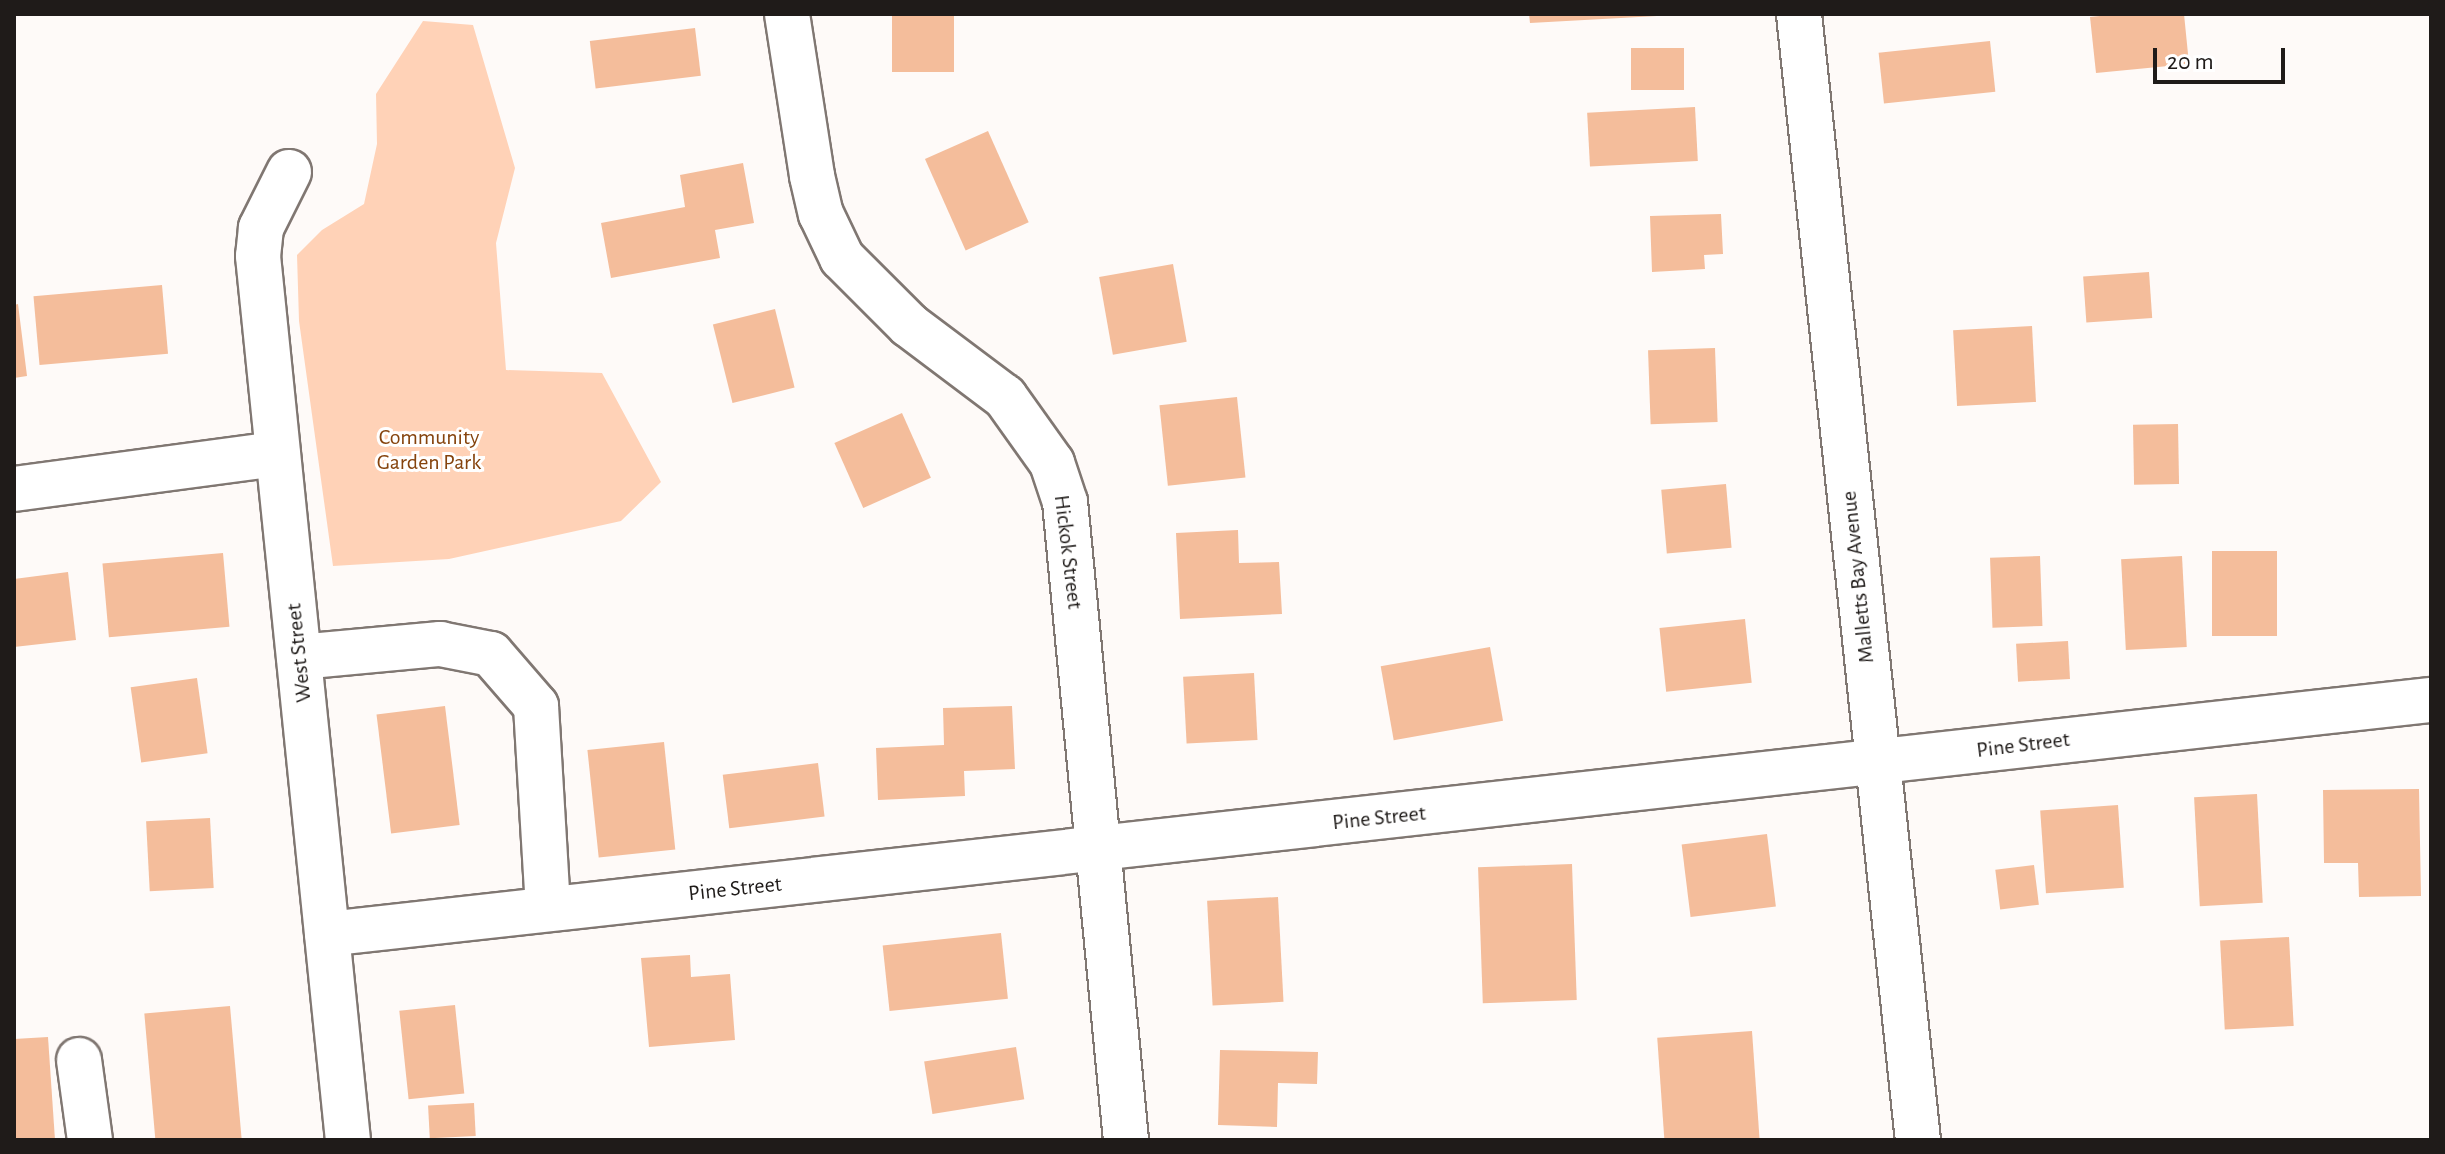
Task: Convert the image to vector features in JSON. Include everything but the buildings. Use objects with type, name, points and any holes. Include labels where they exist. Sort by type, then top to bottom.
[{"type":"street","name":"Hickok Street","points":[[787,14],[812,176],[821,214],[842,258],[909,325],[1005,397],[1052,463],[1065,502],[1126,1140]]},
{"type":"street","name":"Malletts Bay Avenue","points":[[1799,14],[1918,1140]]},
{"type":"street","name":"West Street","points":[[289,172],[261,228],[258,256],[348,1140]]},
{"type":"street","points":[[14,489],[278,454]]},
{"type":"street","points":[[299,657],[440,644],[491,654],[536,706],[548,909]]},
{"type":"street","name":"Pine Street","points":[[327,934],[1877,765],[2214,721],[2431,700]]},
{"type":"street","points":[[79,1060],[90,1140]]},
{"type":"green space","name":"Community Garden Park","points":[[423,21],[473,25],[515,168],[496,243],[506,370],[602,373],[661,482],[621,521],[449,559],[333,566],[299,321],[297,255],[322,230],[364,204],[377,144],[376,94]]}]
